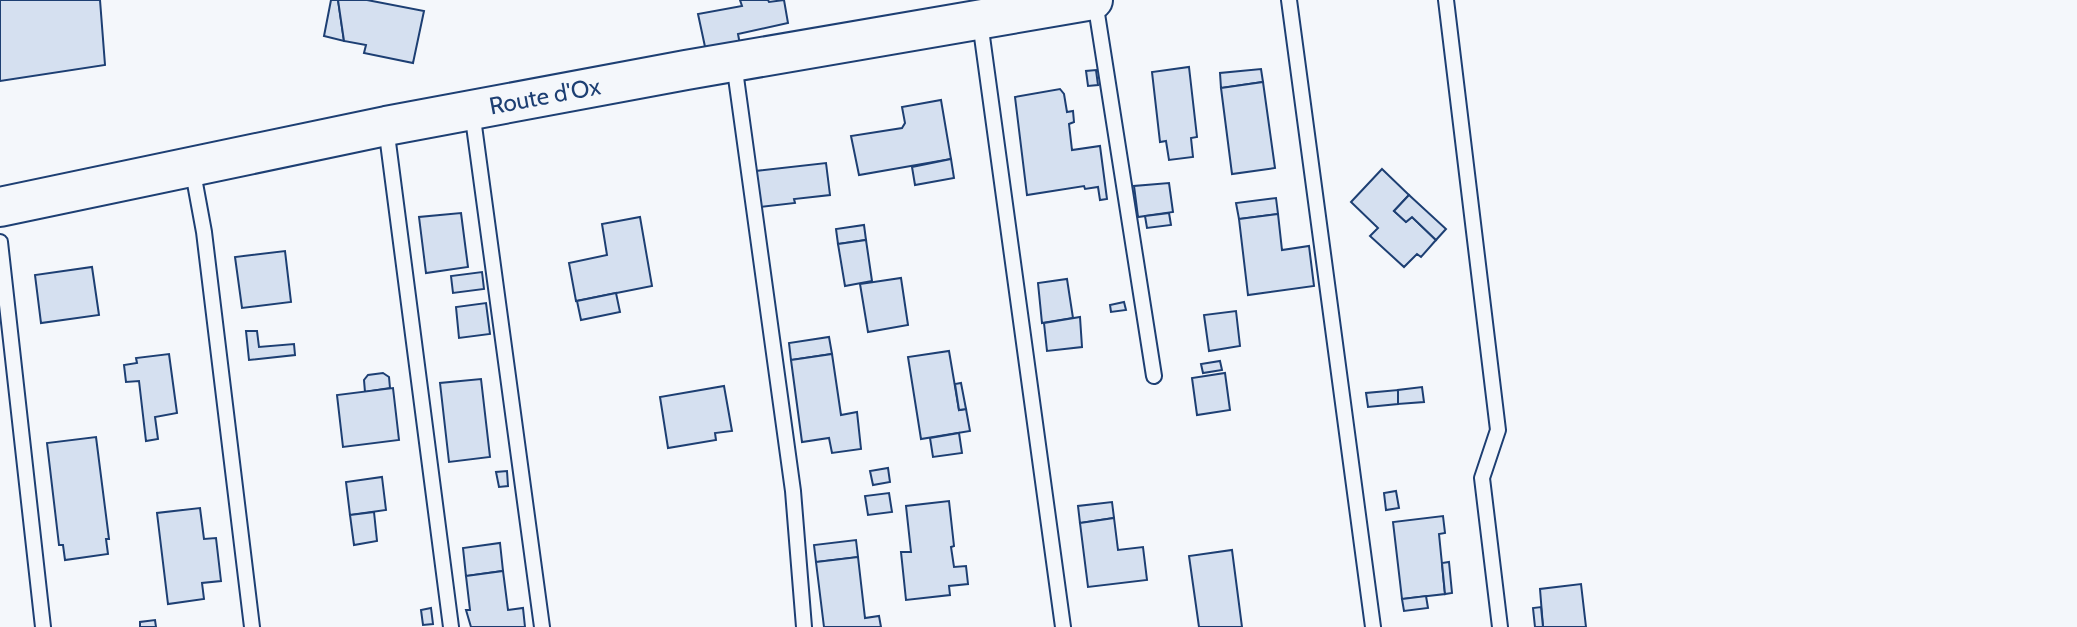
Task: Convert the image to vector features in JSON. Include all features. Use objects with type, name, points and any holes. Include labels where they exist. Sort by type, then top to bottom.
[{"type":"street","name":"Route d'Ox","points":[[0,207],[386,126],[733,62],[1094,0]]},
{"type":"lane","points":[[1094,0],[1154,376]]},
{"type":"lane","points":[[1289,0],[1373,627]]},
{"type":"lane","points":[[1446,0],[1498,430],[1482,478],[1500,627]]},
{"type":"lane","points":[[979,20],[1063,627]]},
{"type":"lane","points":[[733,62],[793,491],[804,627]]},
{"type":"lane","points":[[472,110],[542,627]]},
{"type":"lane","points":[[386,126],[451,627]]},
{"type":"lane","points":[[192,166],[204,232],[252,627]]},
{"type":"lane","points":[[0,242],[43,627]]},
{"type":"building","points":[[0,0],[100,0],[105,65],[0,81]]},
{"type":"building","points":[[331,0],[338,0],[344,41],[324,36]]},
{"type":"building","points":[[338,0],[367,0],[424,11],[413,63],[364,53],[366,45],[344,41]]},
{"type":"building","points":[[740,0],[784,0],[788,23],[738,34],[741,50],[707,56],[698,14],[742,6]]},
{"type":"building","points":[[1189,67],[1197,137],[1191,138],[1193,157],[1169,160],[1166,141],[1160,142],[1152,72]]},
{"type":"building","points":[[1261,69],[1263,82],[1221,88],[1220,73]]},
{"type":"building","points":[[1096,70],[1098,85],[1088,86],[1086,71]]},
{"type":"building","points":[[1263,82],[1275,168],[1232,174],[1221,88]]},
{"type":"building","points":[[1060,89],[1064,94],[1067,112],[1073,111],[1074,122],[1069,124],[1072,150],[1100,146],[1107,199],[1100,200],[1098,187],[1085,189],[1084,186],[1027,195],[1015,97]]},
{"type":"building","points":[[941,100],[951,159],[859,175],[851,136],[902,128],[905,123],[902,107]]},
{"type":"building","points":[[951,159],[954,178],[915,185],[912,167]]},
{"type":"building","points":[[826,163],[830,195],[794,199],[795,203],[760,207],[756,171]]},
{"type":"building","points":[[1382,169],[1409,195],[1394,211],[1406,222],[1412,217],[1436,240],[1421,257],[1417,254],[1404,267],[1370,236],[1378,228],[1351,202]]},
{"type":"building","points":[[1169,183],[1173,212],[1138,217],[1134,186]]},
{"type":"building","points":[[1409,195],[1446,229],[1436,240],[1412,217],[1406,222],[1394,211]]},
{"type":"building","points":[[1276,198],[1278,214],[1239,219],[1236,203]]},
{"type":"building","points":[[461,213],[468,267],[426,273],[419,217]]},
{"type":"building","points":[[1169,213],[1171,225],[1147,228],[1145,216]]},
{"type":"building","points":[[1278,214],[1282,250],[1309,246],[1314,286],[1248,295],[1239,219]]},
{"type":"building","points":[[640,217],[652,286],[576,301],[569,263],[607,255],[602,224]]},
{"type":"building","points":[[864,225],[866,240],[838,244],[836,229]]},
{"type":"building","points":[[866,240],[872,281],[845,286],[838,244]]},
{"type":"building","points":[[285,251],[291,302],[242,308],[235,257]]},
{"type":"building","points":[[92,267],[99,315],[41,323],[35,275]]},
{"type":"building","points":[[482,272],[484,289],[453,293],[451,276]]},
{"type":"building","points":[[901,278],[908,325],[868,332],[860,284]]},
{"type":"building","points":[[1067,279],[1073,318],[1042,323],[1038,283]]},
{"type":"building","points":[[616,293],[620,312],[581,320],[577,301]]},
{"type":"building","points":[[1124,302],[1126,310],[1111,312],[1110,305]]},
{"type":"building","points":[[486,303],[490,334],[459,338],[456,307]]},
{"type":"building","points":[[1236,311],[1240,346],[1209,351],[1204,315]]},
{"type":"building","points":[[1080,317],[1082,347],[1047,351],[1044,323]]},
{"type":"building","points":[[246,331],[257,331],[259,347],[294,344],[295,355],[249,360]]},
{"type":"building","points":[[829,337],[832,354],[791,360],[789,343]]},
{"type":"building","points":[[949,351],[959,410],[966,409],[970,431],[921,439],[908,357]]},
{"type":"building","points":[[169,354],[177,413],[155,417],[158,439],[146,441],[139,381],[126,382],[124,365],[137,363],[136,358]]},
{"type":"building","points":[[832,354],[841,415],[857,412],[861,449],[832,453],[829,438],[802,442],[791,360]]},
{"type":"building","points":[[1220,361],[1222,370],[1203,373],[1201,364]]},
{"type":"building","points":[[383,373],[389,377],[390,388],[365,392],[364,380],[368,375]]},
{"type":"building","points":[[1225,373],[1230,410],[1197,415],[1192,378]]},
{"type":"building","points":[[481,379],[490,457],[449,462],[440,383]]},
{"type":"building","points":[[961,383],[966,409],[959,410],[955,384]]},
{"type":"building","points":[[724,386],[732,431],[715,433],[716,440],[668,448],[660,397]]},
{"type":"building","points":[[1422,387],[1424,402],[1398,404],[1398,390]]},
{"type":"building","points":[[393,388],[399,440],[343,447],[337,395]]},
{"type":"building","points":[[1398,390],[1398,404],[1368,407],[1366,393]]},
{"type":"building","points":[[959,433],[962,453],[933,457],[930,438]]},
{"type":"building","points":[[96,437],[109,539],[106,539],[108,554],[65,560],[63,545],[59,545],[47,443]]},
{"type":"building","points":[[888,468],[890,482],[873,485],[870,471]]},
{"type":"building","points":[[507,471],[508,486],[499,487],[496,472]]},
{"type":"building","points":[[382,477],[386,510],[350,515],[346,482]]},
{"type":"building","points":[[1396,491],[1399,508],[1386,510],[1384,493]]},
{"type":"building","points":[[889,493],[892,512],[868,515],[865,496]]},
{"type":"building","points":[[949,501],[954,567],[966,566],[968,584],[949,586],[950,595],[906,600],[901,552],[911,552],[906,506]]},
{"type":"building","points":[[1112,502],[1114,518],[1080,523],[1078,506]]},
{"type":"building","points":[[200,508],[204,539],[216,538],[221,581],[202,583],[204,599],[168,604],[157,513]]},
{"type":"building","points":[[374,512],[377,541],[354,545],[350,515]]},
{"type":"building","points":[[1443,516],[1445,533],[1439,534],[1445,594],[1402,599],[1393,522]]},
{"type":"building","points":[[1114,518],[1118,550],[1143,547],[1147,580],[1088,587],[1080,523]]},
{"type":"building","points":[[856,540],[858,557],[816,562],[814,545]]},
{"type":"building","points":[[500,543],[503,571],[466,576],[463,548]]},
{"type":"building","points":[[1232,550],[1242,627],[1199,627],[1189,556]]},
{"type":"building","points":[[858,557],[865,618],[879,616],[881,627],[824,627],[816,562]]},
{"type":"building","points":[[1449,562],[1452,593],[1445,594],[1442,563]]},
{"type":"building","points":[[503,571],[508,610],[523,608],[525,627],[471,627],[466,610],[470,610],[466,576]]},
{"type":"building","points":[[1581,584],[1586,627],[1543,627],[1540,589]]},
{"type":"building","points":[[1426,596],[1428,608],[1404,611],[1402,599]]},
{"type":"building","points":[[1541,607],[1543,627],[1535,627],[1533,608]]},
{"type":"building","points":[[431,608],[433,624],[423,625],[421,610]]},
{"type":"building","points":[[155,620],[156,627],[140,627],[140,622]]}]
